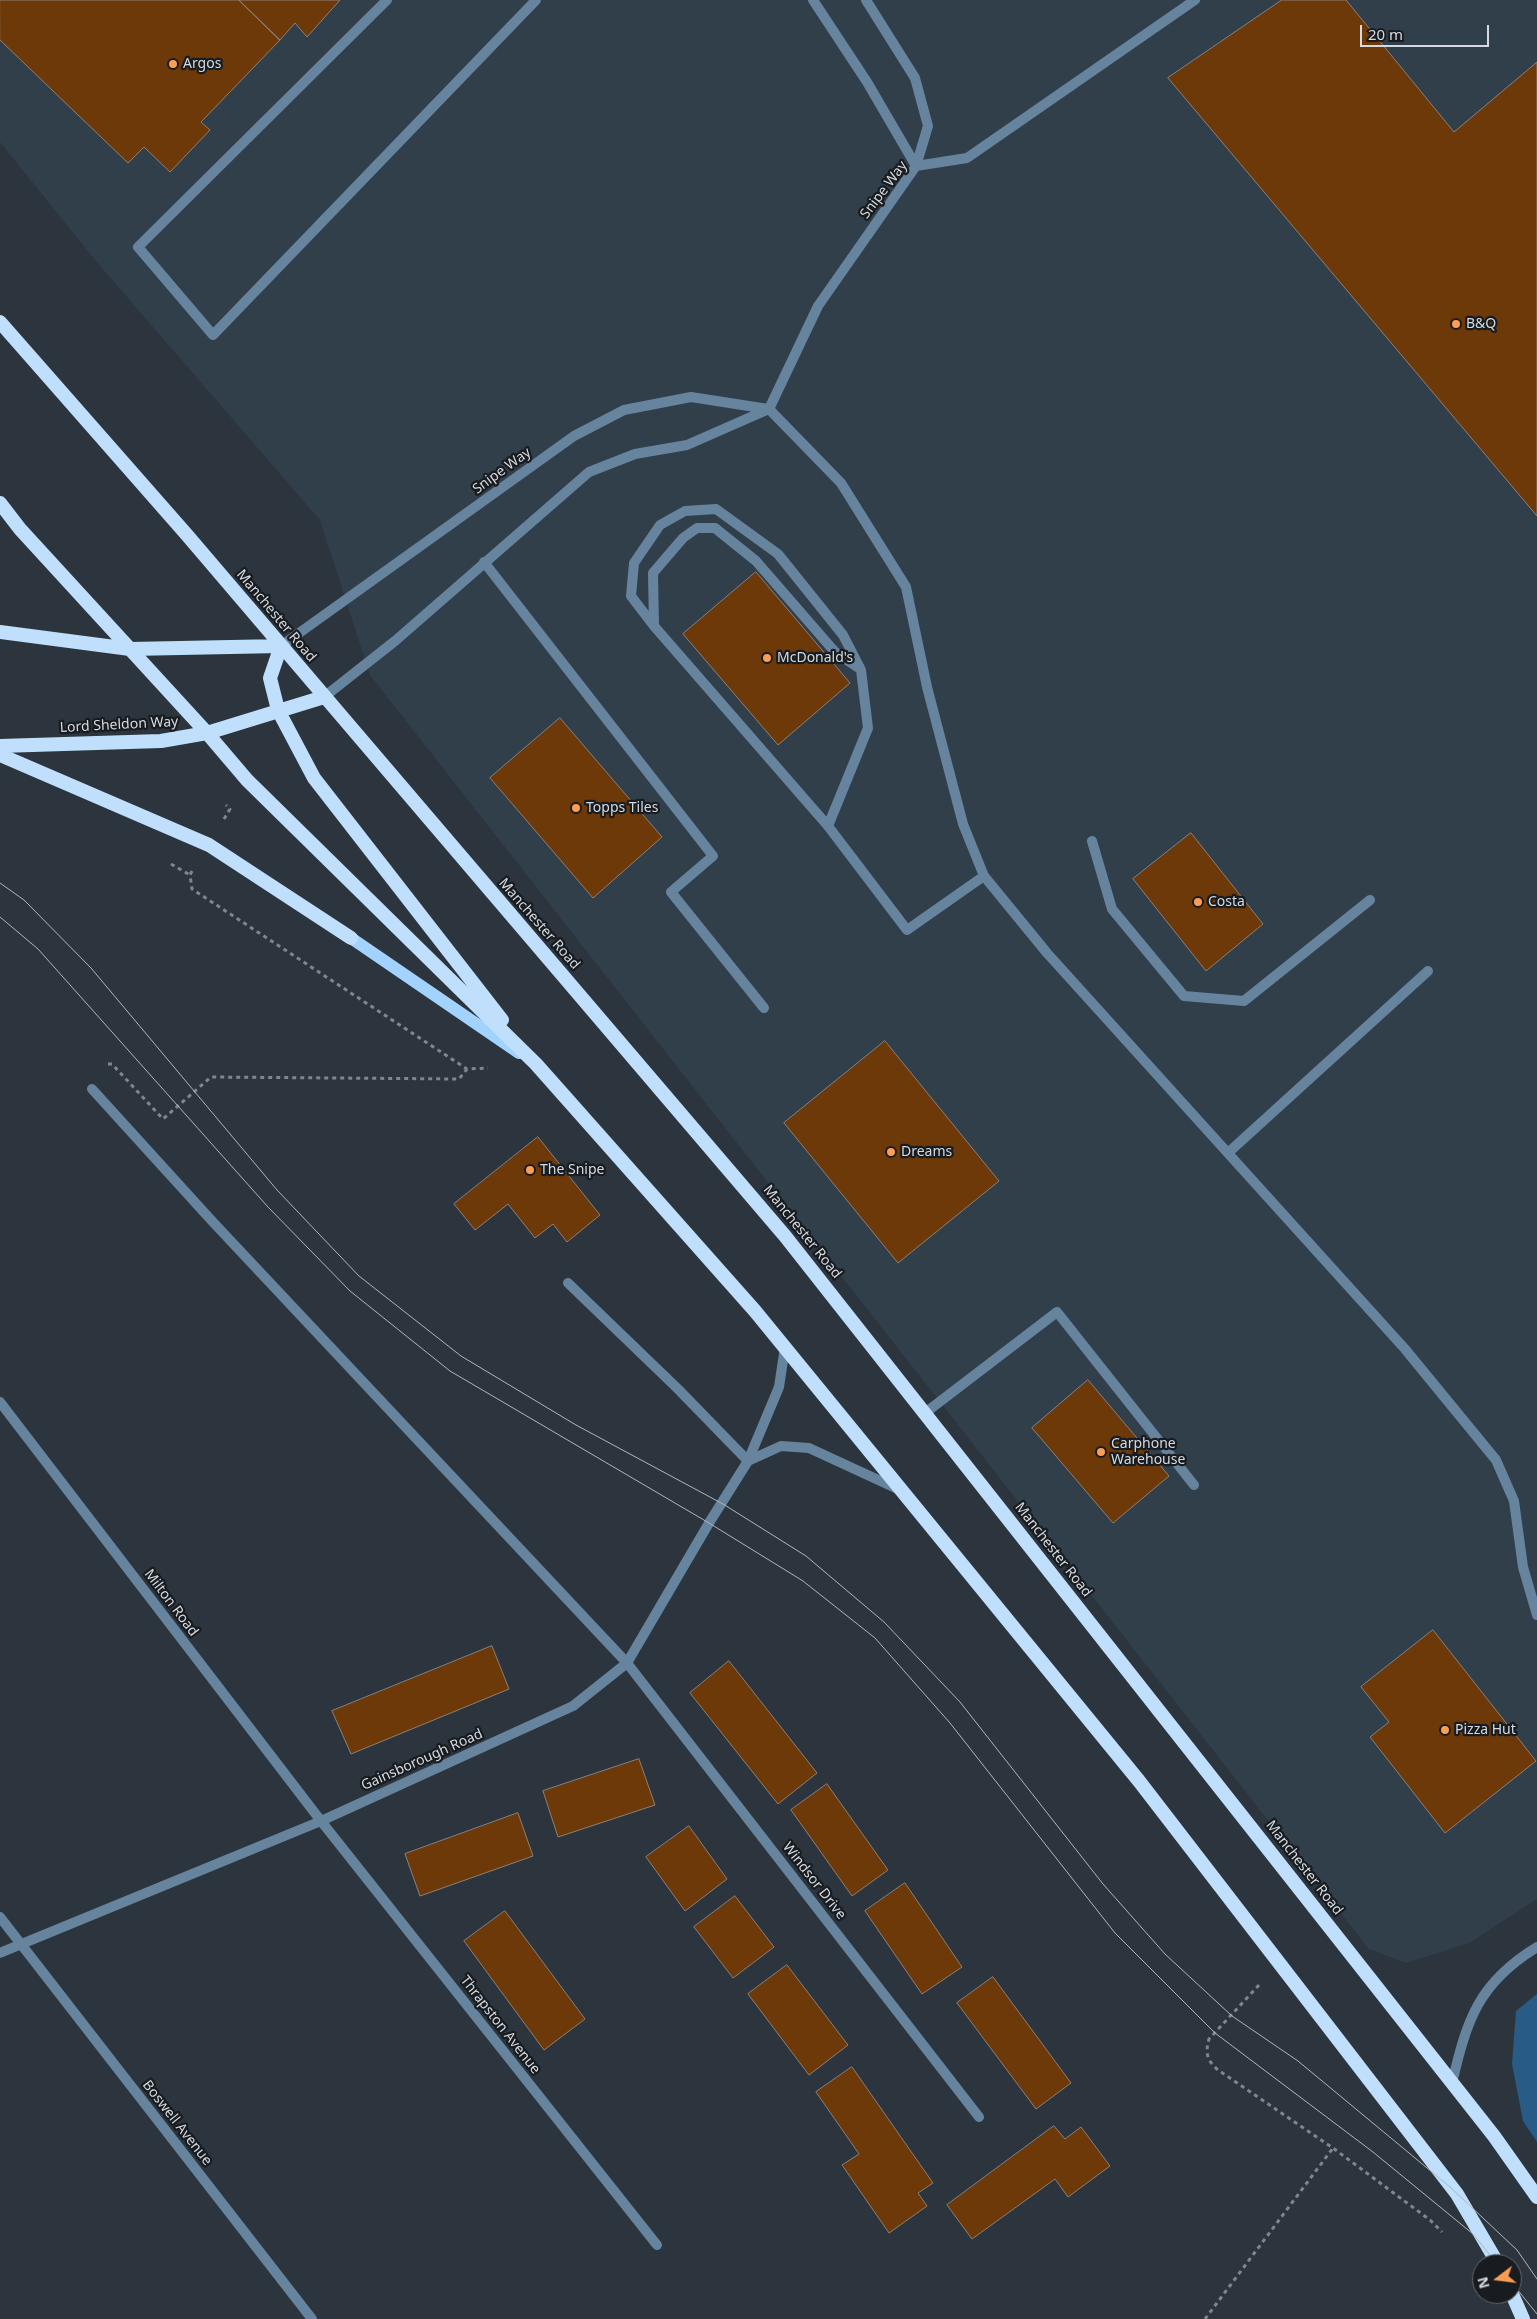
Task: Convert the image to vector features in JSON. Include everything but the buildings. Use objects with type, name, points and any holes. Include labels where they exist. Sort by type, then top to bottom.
[{"type":"highway","name":"Manchester Road","points":[[0,322],[281,646],[779,1229],[1494,2136],[1537,2197]]},
{"type":"highway","points":[[0,502],[20,529],[207,733],[247,780],[536,1064]]},
{"type":"highway","points":[[0,632],[130,649],[281,646],[270,678],[278,710],[314,778],[536,1064],[785,1347],[1139,1781],[1457,2194],[1492,2254]]},
{"type":"highway","name":"Lord Sheldon Way","points":[[0,746],[161,741],[207,733],[324,697]]},
{"type":"highway","points":[[0,755],[209,844],[350,938]]},
{"type":"highway","points":[[1516,2304],[1523,2319]]},
{"type":"main road","points":[[350,938],[536,1064]]},
{"type":"street","points":[[387,0],[138,247],[213,335],[536,0]]},
{"type":"street","points":[[813,0],[867,82],[916,166]]},
{"type":"street","points":[[866,0],[915,78],[928,126],[916,166]]},
{"type":"street","name":"Snipe Way","points":[[281,646],[574,436],[624,410],[691,397],[769,409],[818,306],[916,166],[968,158],[1195,0]]},
{"type":"street","points":[[324,697],[395,640],[589,472],[635,454],[687,445],[769,409],[841,483],[906,587],[927,687],[963,824],[984,876],[1047,953],[1404,1349],[1496,1460],[1514,1501],[1523,1567],[1537,1615]]},
{"type":"street","points":[[828,826],[868,728],[861,670],[843,635],[778,554],[716,509],[684,511],[660,525],[634,563],[631,596],[654,626],[828,826],[907,930],[984,876]]},
{"type":"street","points":[[654,626],[653,573],[683,538],[698,528],[715,528],[756,562],[835,652],[861,670]]},
{"type":"street","points":[[484,562],[713,856],[671,892],[764,1008]]},
{"type":"street","points":[[1092,841],[1112,909],[1184,996],[1244,1001],[1370,900]]},
{"type":"street","points":[[1228,1152],[1428,971]]},
{"type":"street","name":"Windsor Drive","points":[[92,1089],[212,1221],[627,1663],[979,2117]]},
{"type":"street","points":[[568,1282],[678,1389],[748,1461],[782,1446],[809,1448],[904,1492]]},
{"type":"street","points":[[925,1413],[1057,1312],[1194,1485]]},
{"type":"street","name":"Gainsborough Road","points":[[0,1953],[321,1821],[573,1706],[627,1663],[709,1523],[748,1461],[779,1386],[785,1347]]},
{"type":"street","name":"Milton Road","points":[[0,1402],[321,1821]]},
{"type":"street","name":"Thrapston Avenue","points":[[321,1821],[657,2246]]},
{"type":"street","name":"Boswell Avenue","points":[[0,1916],[312,2319]]},
{"type":"street","points":[[1452,2083],[1462,2041],[1475,2008],[1491,1985],[1524,1955],[1537,1947]]},
{"type":"path","points":[[209,844],[230,809],[224,803]]},
{"type":"path","points":[[92,1089],[82,1066],[112,1064],[163,1119],[211,1077],[459,1079],[467,1070],[192,889],[190,875]]},
{"type":"path","points":[[1279,1962],[1209,2040],[1206,2051],[1208,2061],[1243,2088],[1333,2148],[1430,2220],[1443,2232]]},
{"type":"path","points":[[1204,2319],[1333,2148]]},
{"type":"shaded area","points":[[0,0],[1537,0],[1537,1899],[1469,1943],[1406,1963],[1369,1949],[370,675],[320,520],[95,260],[0,142]]},
{"type":"shaded area","points":[[1537,1994],[1537,2142],[1523,2121],[1512,2064],[1516,2011]]},
{"type":"tram line","points":[[0,883],[24,900],[91,968],[277,1190],[359,1276],[461,1356],[576,1425],[723,1504],[806,1556],[884,1622],[960,1702],[1103,1884],[1165,1954],[1232,2016],[1298,2061],[1450,2187],[1517,2250],[1537,2279]]},
{"type":"tram line","points":[[0,917],[38,949],[268,1207],[350,1291],[450,1371],[709,1523],[803,1581],[875,1638],[950,1723],[1115,1933],[1215,2033],[1373,2152],[1473,2234],[1489,2254]]},
{"type":"tram line","points":[[1522,2295],[1537,2314]]},
{"type":"place","name":"Argos","points":[[173,64]]},
{"type":"place","name":"B&Q","points":[[1456,324]]},
{"type":"place","name":"McDonald's","points":[[767,658]]},
{"type":"place","name":"Topps Tiles","points":[[576,808]]},
{"type":"place","name":"Costa","points":[[1198,902]]},
{"type":"place","name":"Dreams","points":[[891,1152]]},
{"type":"place","name":"The Snipe","points":[[530,1170]]},
{"type":"place","name":"Carphone Warehouse","points":[[1101,1452]]},
{"type":"place","name":"Pizza Hut","points":[[1445,1730]]}]
